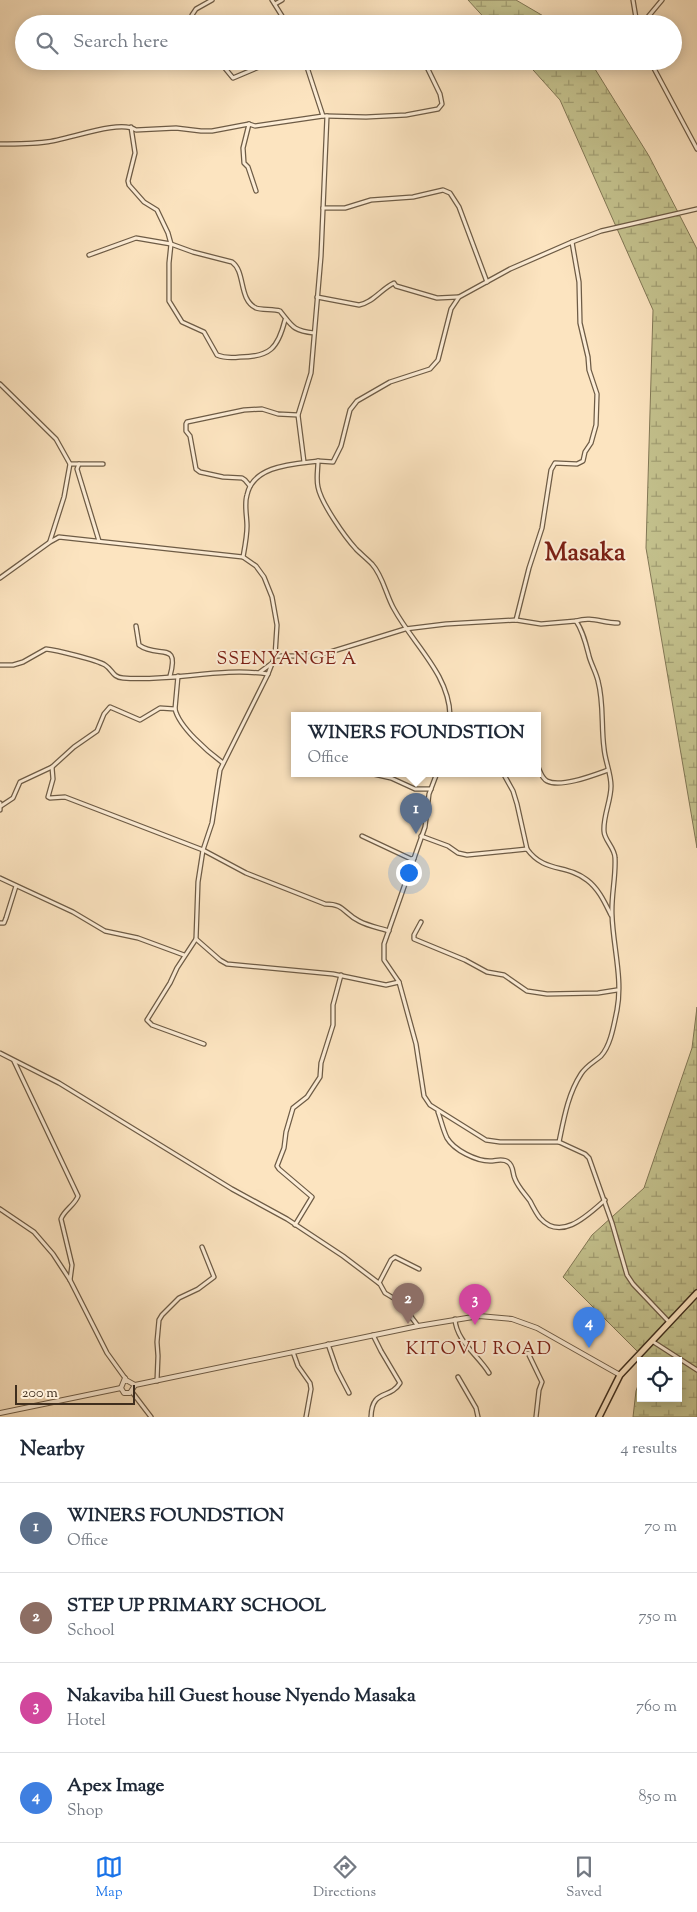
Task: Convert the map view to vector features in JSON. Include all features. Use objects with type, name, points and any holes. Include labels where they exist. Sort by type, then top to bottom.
[{"type":"main road","points":[[599,1417],[620,1375],[697,1293]]},
{"type":"street","points":[[192,15],[194,10],[212,0]]},
{"type":"street","points":[[272,0],[282,15]]},
{"type":"street","points":[[275,4],[282,0]]},
{"type":"street","points":[[633,0],[636,15]]},
{"type":"street","points":[[650,15],[662,0]]},
{"type":"street","points":[[227,70],[233,78],[253,70]]},
{"type":"street","points":[[304,462],[298,415],[311,373],[323,208],[324,116],[308,70]]},
{"type":"street","points":[[0,144],[48,142],[106,129],[131,127],[136,130],[176,128],[201,132],[248,124],[255,126],[324,116],[406,116],[438,109],[442,104],[440,94],[428,70]]},
{"type":"street","points":[[655,70],[697,148]]},
{"type":"street","points":[[248,124],[244,148],[244,163],[248,167],[256,191]]},
{"type":"street","points":[[131,127],[135,153],[128,181],[144,202],[157,210],[168,234],[171,244],[169,300],[182,322],[204,332],[217,355],[232,358],[252,358],[271,349],[281,336],[285,320]]},
{"type":"street","points":[[323,208],[345,208],[371,200],[413,197],[443,190],[450,193],[466,223],[487,282]]},
{"type":"street","points":[[317,297],[360,304],[372,300],[394,283],[396,286],[437,298],[459,297],[510,269],[572,242],[601,232],[697,210]]},
{"type":"street","points":[[89,255],[136,238],[171,244],[232,262],[237,266],[242,289],[254,306],[280,311],[285,320],[300,332],[314,334]]},
{"type":"street","points":[[516,620],[529,568],[542,528],[551,470],[555,463],[577,464],[583,461],[584,452],[591,442],[596,425],[597,394],[589,370],[580,322],[579,282],[572,242]]},
{"type":"street","points":[[243,557],[246,535],[246,496],[250,486],[267,471],[282,465],[318,461],[333,462],[341,446],[350,410],[357,401],[390,382],[425,371],[435,365],[438,360],[451,309],[459,297]]},
{"type":"street","points":[[0,384],[56,439],[70,464],[64,497],[50,542]]},
{"type":"street","points":[[250,486],[242,478],[223,477],[200,472],[196,469],[191,439],[186,431],[187,422],[244,410],[262,409],[278,414],[298,415]]},
{"type":"street","points":[[318,461],[318,490],[351,543],[376,570],[392,606],[405,629],[432,665],[443,684],[450,702],[450,712]]},
{"type":"street","points":[[70,464],[103,464]]},
{"type":"street","points":[[79,464],[77,469],[99,541]]},
{"type":"street","points":[[0,578],[50,542],[59,538],[243,557],[256,566],[264,577],[272,597],[277,625],[275,656],[268,674],[223,763],[215,793],[212,823],[203,850],[198,882],[196,939],[184,955],[170,984],[147,1020],[152,1025],[204,1044]]},
{"type":"street","points":[[275,656],[328,654],[405,629],[458,623],[516,620],[541,624],[588,618],[606,623],[618,623]]},
{"type":"street","points":[[559,1142],[565,1110],[581,1073],[600,1056],[608,1044],[617,1008],[617,952],[612,916],[615,858],[612,847],[604,832],[611,786],[603,747],[604,731],[601,719],[598,681],[595,668],[589,659],[580,626],[576,621]]},
{"type":"street","points":[[136,626],[139,645],[146,650],[166,651],[170,654],[173,666],[170,676]]},
{"type":"street","points":[[0,665],[13,665],[42,651],[52,650],[105,665],[117,677],[142,679],[215,672],[268,674]]},
{"type":"street","points":[[259,673],[272,664]]},
{"type":"street","points":[[178,676],[175,709],[182,724],[206,751],[223,763]]},
{"type":"street","points":[[0,806],[13,798],[20,782],[52,767],[74,747],[97,731],[104,714],[110,707],[140,720],[160,708],[175,709]]},
{"type":"street","points":[[52,767],[54,779],[48,797],[50,798],[65,796],[203,850],[246,873],[325,904],[338,904],[361,922],[390,931]]},
{"type":"street","points":[[541,774],[545,780],[550,782],[574,782],[608,770]]},
{"type":"street","points":[[387,777],[416,789],[430,789]]},
{"type":"street","points":[[435,777],[430,789],[425,827],[384,944],[384,960],[399,982],[416,1044],[424,1096],[438,1111],[486,1140],[492,1142],[559,1142],[585,1154],[589,1158],[605,1200],[627,1274],[633,1284],[669,1322]]},
{"type":"street","points":[[505,777],[516,798],[527,849],[541,863],[573,873],[587,880],[602,898],[612,916]]},
{"type":"street","points":[[362,836],[411,859],[414,858]]},
{"type":"street","points":[[421,836],[467,855],[527,849]]},
{"type":"street","points":[[0,878],[73,912],[105,931],[138,938],[184,955]]},
{"type":"street","points":[[0,923],[4,922],[6,918],[16,886]]},
{"type":"street","points":[[421,922],[414,939],[465,960],[486,972],[504,975],[527,991],[547,994],[598,993],[617,990]]},
{"type":"street","points":[[196,939],[227,964],[341,975],[386,985],[399,982]]},
{"type":"street","points":[[295,1225],[312,1197],[279,1169],[278,1166],[293,1108],[306,1097],[320,1077],[321,1063],[333,1026],[333,1005],[341,975]]},
{"type":"street","points":[[0,1054],[59,1083],[232,1189],[295,1225],[343,1256],[380,1284],[384,1293],[400,1302],[418,1326]]},
{"type":"street","points":[[14,1060],[78,1196],[77,1200],[62,1214],[61,1220],[72,1265],[70,1280]]},
{"type":"street","points":[[438,1111],[447,1139],[458,1149],[471,1156],[488,1161],[504,1159],[512,1165],[518,1186],[541,1219],[554,1228],[568,1227],[576,1223],[605,1200]]},
{"type":"street","points":[[0,1209],[34,1232],[53,1254],[70,1280],[107,1353],[126,1380],[135,1385],[455,1318],[479,1316],[512,1319],[558,1338],[620,1375]]},
{"type":"street","points":[[157,1381],[158,1356],[156,1342],[159,1320],[179,1298],[198,1289],[214,1277],[202,1247]]},
{"type":"street","points":[[380,1284],[380,1280],[395,1257],[419,1269]]},
{"type":"street","points":[[455,1318],[455,1325],[467,1346],[482,1362],[489,1373]]},
{"type":"street","points":[[371,1417],[371,1406],[374,1401],[397,1387],[400,1383],[380,1351],[374,1335]]},
{"type":"street","points":[[652,1341],[697,1370]]},
{"type":"street","points":[[328,1344],[337,1370],[349,1393]]},
{"type":"street","points":[[293,1351],[298,1366],[310,1383],[311,1389],[306,1416],[301,1417]]},
{"type":"street","points":[[528,1353],[542,1382],[535,1417]]},
{"type":"street","points":[[458,1377],[476,1408],[478,1417]]},
{"type":"street","points":[[121,1388],[125,1378]]},
{"type":"street","points":[[132,1392],[135,1385]]},
{"type":"street","points":[[121,1388],[124,1393],[132,1392]]},
{"type":"street","points":[[0,1413],[121,1388]]},
{"type":"street","points":[[132,1392],[151,1417]]},
{"type":"green space","points":[[468,0],[516,0],[542,15],[482,15]]},
{"type":"green space","points":[[533,70],[596,70],[649,156],[697,249],[697,848],[646,548],[653,310],[560,100]]},
{"type":"green space","points":[[697,1007],[697,1417],[633,1417],[637,1388],[637,1402],[682,1402],[682,1357],[643,1357],[563,1277],[592,1235],[644,1188],[692,1048]]},
{"type":"place","name":"WINERS FOUNDSTION","points":[[416,834]]},
{"type":"place","name":"STEP UP PRIMARY SCHOOL","points":[[408,1324]]},
{"type":"place","name":"Nakaviba hill Guest house Nyendo Masaka","points":[[475,1325]]},
{"type":"place","name":"Apex Image","points":[[589,1348]]},
{"type":"district","name":"Masaka","points":[[585,551]]},
{"type":"district","name":"SSENYANGE A","points":[[287,658]]},
{"type":"district","name":"KITOVU ROAD","points":[[479,1348]]}]
